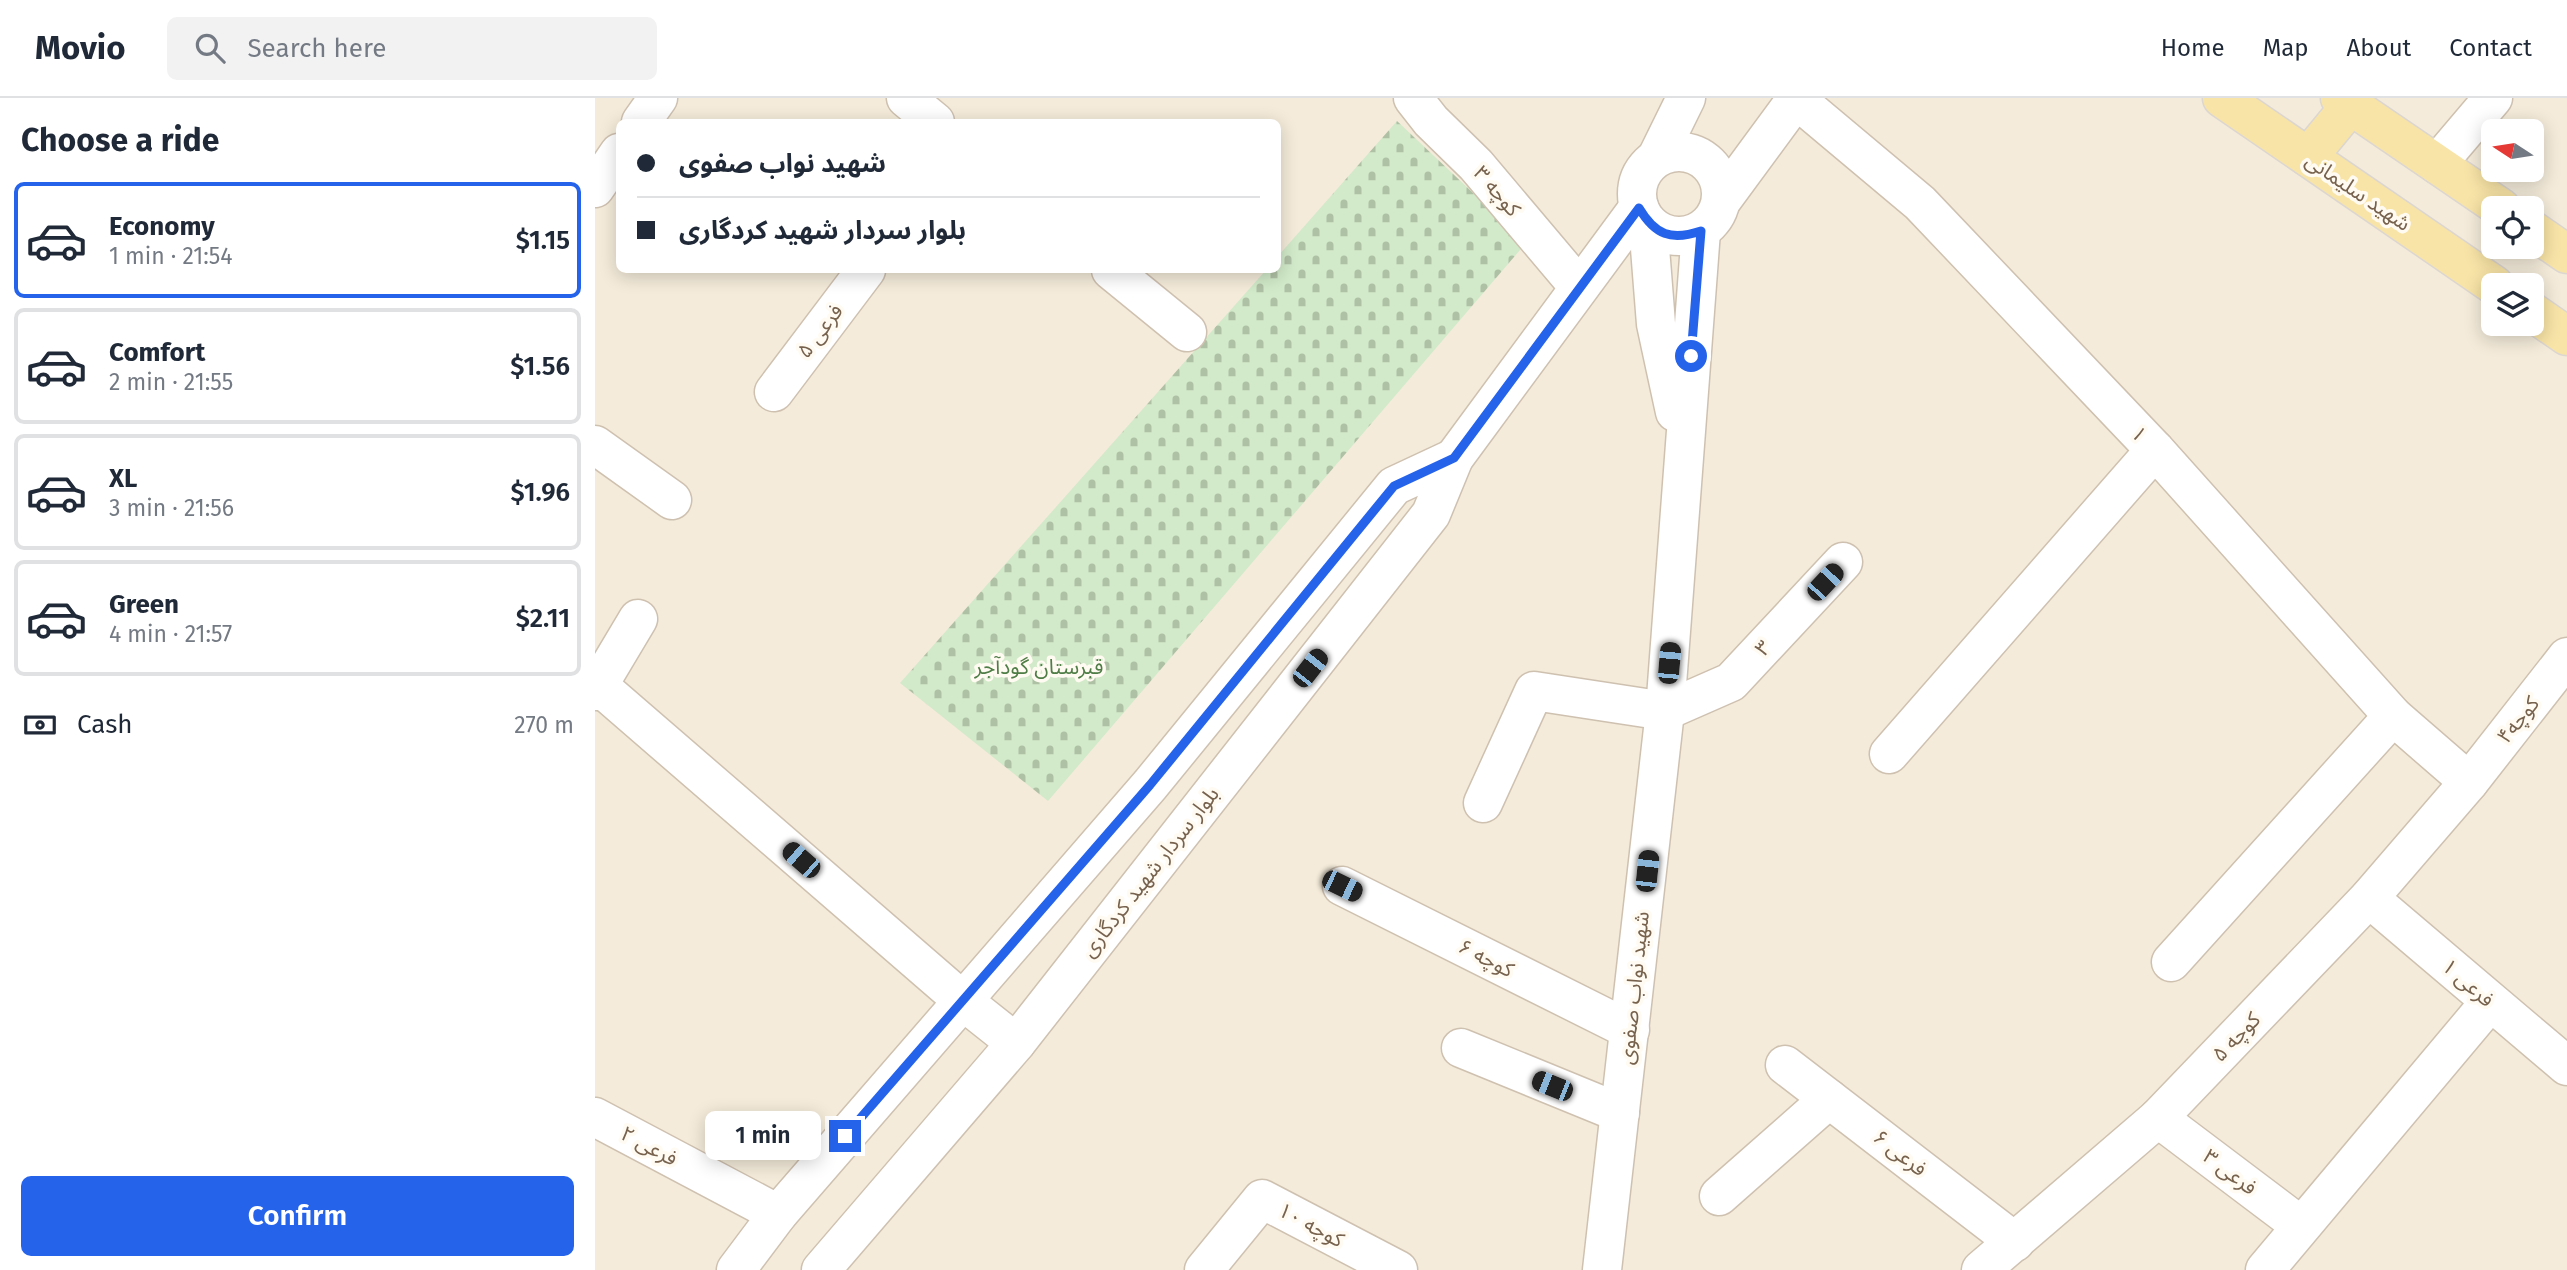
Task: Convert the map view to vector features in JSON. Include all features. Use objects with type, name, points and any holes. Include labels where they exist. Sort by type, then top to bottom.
[{"type":"main road","name":"شهید سلیمانی","points":[[2222,98],[2481,276]]},
{"type":"main road","points":[[2308,158],[2346,102],[2484,196]]},
{"type":"main road","points":[[2544,238],[2567,254]]},
{"type":"main road","points":[[2544,320],[2567,336]]},
{"type":"street","points":[[643,119],[657,98]]},
{"type":"street","points":[[906,98],[931,119]]},
{"type":"street","name":"کوچه ۳","points":[[1413,98],[1431,121],[1476,165],[1579,287]]},
{"type":"street","points":[[1686,98],[1657,157],[1644,170],[1637,188],[1643,216],[1664,234],[1683,237],[1701,231],[1715,218],[1722,200],[1796,98]]},
{"type":"street","name":"۱","points":[[1796,98],[1920,202],[2155,450],[2393,716],[2469,782]]},
{"type":"street","points":[[2437,164],[2493,98]]},
{"type":"street","points":[[1657,157],[1676,151],[1695,154],[1711,164],[1721,181],[1722,200]]},
{"type":"street","points":[[595,188],[616,157]]},
{"type":"street","name":"بلوار سردار شهید کردگاری","points":[[821,1270],[1016,1042],[1431,514],[1454,458],[1579,287],[1643,216]]},
{"type":"street","name":"شهید نواب صفوی","points":[[1643,216],[1656,324],[1683,456]]},
{"type":"street","name":"شهید نواب صفوی","points":[[1602,1270],[1665,711],[1701,231]]},
{"type":"street","name":"فرعی ۵","points":[[774,393],[864,273]]},
{"type":"street","points":[[1115,273],[1187,332]]},
{"type":"street","points":[[595,444],[672,500]]},
{"type":"street","points":[[1889,754],[2155,450]]},
{"type":"street","name":"بلوار سردار شهید کردگاری","points":[[736,1270],[778,1214],[1150,785],[1394,486],[1454,458]]},
{"type":"street","name":"۳","points":[[1665,711],[1731,682],[1843,562]]},
{"type":"street","points":[[638,619],[597,688],[963,1001],[1016,1042]]},
{"type":"street","name":"کوچه۴","points":[[2469,782],[2567,657]]},
{"type":"street","points":[[1483,803],[1534,691],[1665,711]]},
{"type":"street","points":[[2171,962],[2393,716]]},
{"type":"street","name":"کوچه ۵","points":[[1981,1270],[2158,1118],[2369,898],[2469,782]]},
{"type":"street","name":"کوچه ۶","points":[[1342,886],[1630,1030]]},
{"type":"street","name":"فرعی ۱","points":[[2369,898],[2567,1066]]},
{"type":"street","points":[[2265,1270],[2490,1002]]},
{"type":"street","points":[[1461,1048],[1620,1113]]},
{"type":"street","name":"فرعی ۶","points":[[1785,1065],[2015,1242]]},
{"type":"street","points":[[1720,1196],[1829,1099]]},
{"type":"street","name":"فرعی ۲","points":[[595,1117],[778,1214]]},
{"type":"street","name":"فرعی ۳","points":[[2158,1118],[2301,1226]]},
{"type":"street","name":"کوچه ۱۰","points":[[1204,1270],[1262,1199],[1398,1270]]},
{"type":"shaded area","points":[[595,98],[2567,98],[2567,1270],[595,1270]]},
{"type":"green space","name":"قبرستان گودآجر","points":[[1397,121],[1526,243],[1048,801],[900,683],[1263,273],[1281,273],[1281,253]]},
{"type":"route","points":[[845,1136],[1150,785],[1394,486],[1454,458],[1639,208],[1648,223],[1664,234],[1683,237],[1701,231],[1691,356]]}]
